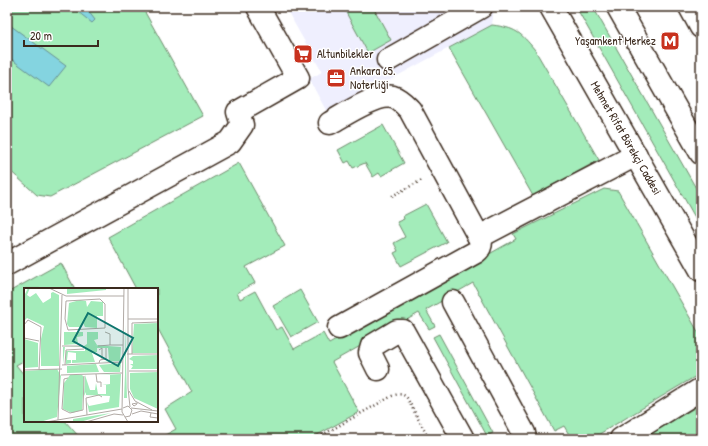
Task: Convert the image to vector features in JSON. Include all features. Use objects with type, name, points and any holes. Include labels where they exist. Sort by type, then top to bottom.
[{"type":"main road","points":[[7,264],[230,142],[242,125],[238,112],[298,78],[258,7]]},
{"type":"main road","points":[[388,60],[482,7]]},
{"type":"main road","name":"Mehmet Rifat Börekçi Caddesi","points":[[551,7],[701,270]]},
{"type":"main road","points":[[618,7],[701,154]]},
{"type":"main road","points":[[690,7],[701,26]]},
{"type":"main road","points":[[330,123],[382,97],[393,97],[402,102],[410,110],[479,237],[481,245],[476,252],[339,328]]},
{"type":"main road","points":[[479,237],[636,155]]},
{"type":"main road","points":[[453,302],[524,433],[525,439]]},
{"type":"main road","points":[[378,369],[370,353],[372,346],[397,331],[403,332],[463,439]]},
{"type":"main road","points":[[621,439],[701,389]]},
{"type":"path","points":[[392,196],[442,169]]},
{"type":"path","points":[[315,439],[392,396],[400,394],[407,398],[429,439]]},
{"type":"shaded area","points":[[285,7],[494,7],[492,25],[328,114],[309,79],[322,72]]},
{"type":"green space","points":[[7,7],[142,7],[203,116],[50,197],[37,195],[7,168]]},
{"type":"green space","points":[[343,7],[373,7],[391,40],[368,53]]},
{"type":"green space","points":[[576,7],[593,7],[701,197],[701,228]]},
{"type":"green space","points":[[492,25],[512,29],[521,35],[535,50],[599,160],[533,196],[449,48]]},
{"type":"green space","points":[[383,125],[404,163],[381,176],[379,173],[373,177],[365,163],[353,168],[349,161],[345,163],[338,150]]},
{"type":"green space","points":[[239,163],[285,246],[246,267],[255,283],[237,293],[240,299],[255,291],[276,330],[282,327],[294,349],[323,333],[329,344],[516,239],[513,234],[604,189],[618,191],[701,337],[701,373],[591,439],[569,439],[571,438],[564,426],[554,431],[473,283],[426,310],[435,326],[429,329],[419,313],[332,362],[359,412],[310,439],[189,439],[186,435],[178,439],[158,439],[176,429],[165,409],[192,392],[158,329],[158,288],[135,288],[108,237]]},
{"type":"green space","points":[[426,204],[447,242],[401,266],[394,253],[398,251],[394,243],[405,237],[397,222],[404,219],[403,216]]},
{"type":"green space","points":[[61,263],[74,288],[24,288],[24,361],[16,365],[24,375],[24,422],[66,422],[81,439],[7,439],[7,293]]},
{"type":"green space","points":[[300,290],[318,322],[291,337],[273,306]]},
{"type":"green space","points":[[439,334],[493,433],[487,436],[433,337]]},
{"type":"green space","points":[[701,404],[701,439],[642,439]]},
{"type":"water","points":[[72,7],[85,7],[95,20],[92,23]]},
{"type":"water","points":[[7,23],[66,66],[49,87],[7,56]]},
{"type":"place","name":"Yaşamkent Merkez","points":[[670,41]]},
{"type":"place","name":"Altunbilekler","points":[[303,54]]},
{"type":"place","name":"Ankara 65. Noterliği","points":[[336,78]]}]
